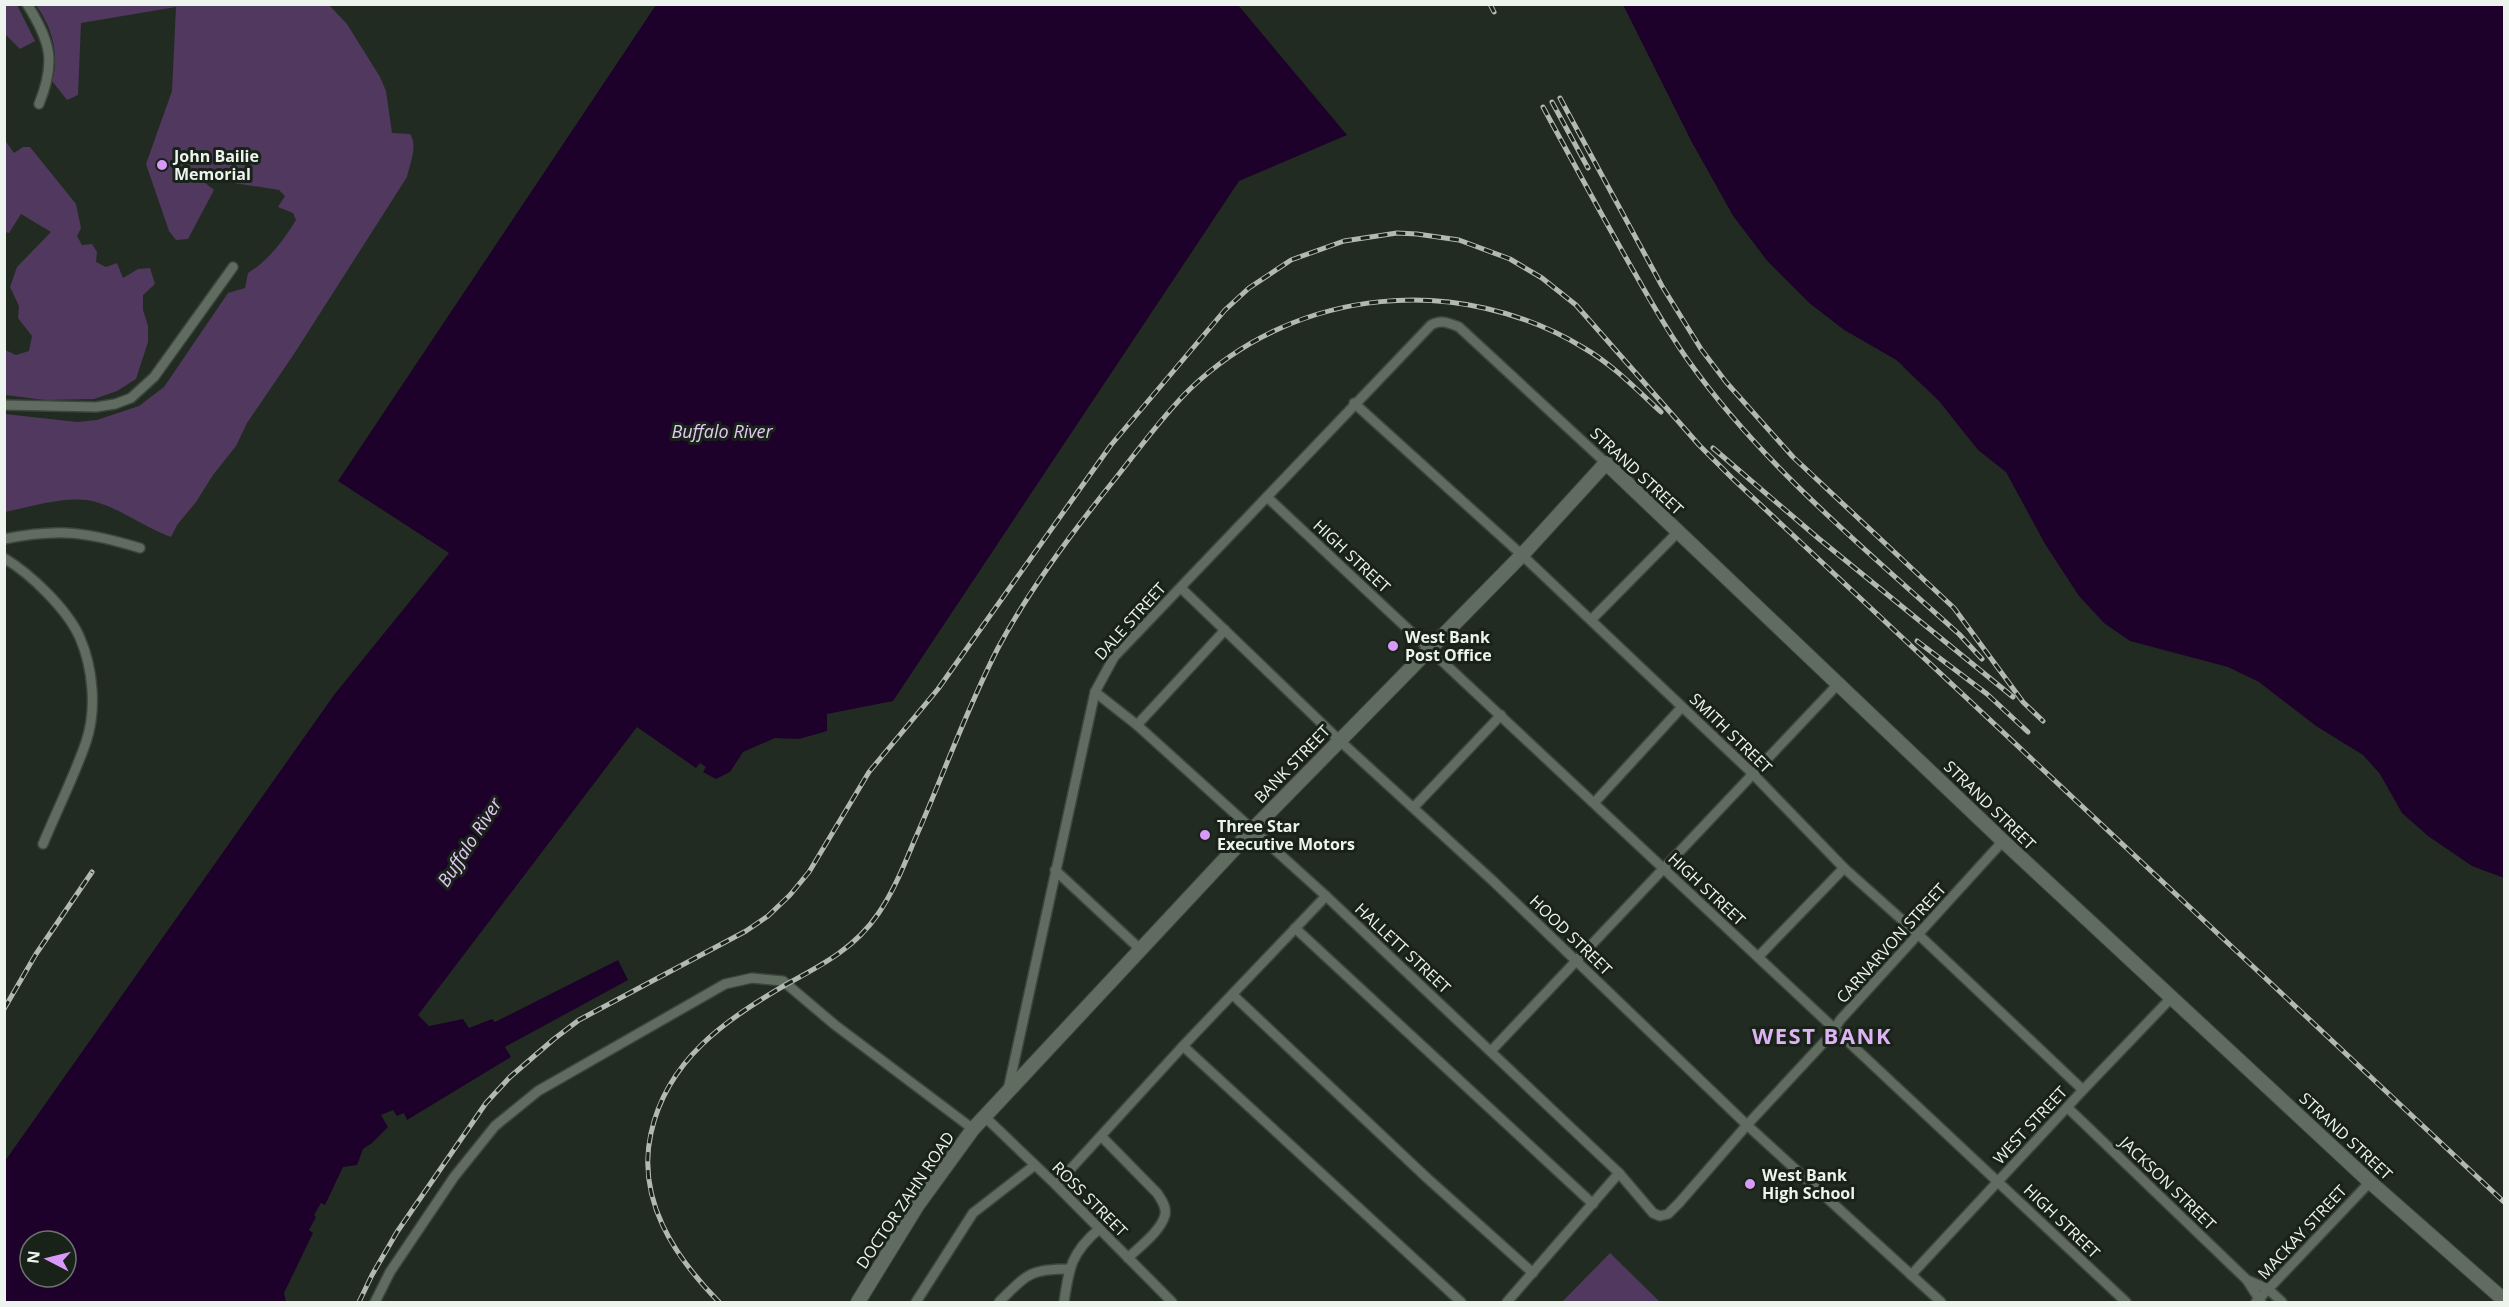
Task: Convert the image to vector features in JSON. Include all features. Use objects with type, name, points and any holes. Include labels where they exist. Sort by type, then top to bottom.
[{"type":"street","points":[[27,4],[36,18],[50,53],[48,81],[39,104]]},
{"type":"street","points":[[4,405],[96,407],[115,404],[131,398],[154,377],[232,267]]},
{"type":"street","name":"DALE STREET","points":[[1008,1093],[1095,692],[1114,657],[1354,403],[1431,325],[1442,321],[1459,327]]},
{"type":"street","name":"STRAND STREET","points":[[1459,327],[1839,683],[2003,841],[2370,1182],[2505,1300]]},
{"type":"street","name":"SMITH STREET","points":[[1354,403],[1591,620],[1752,773],[1844,868],[1919,935],[2083,1090]]},
{"type":"street","name":"BANK STREET","points":[[1008,1093],[1253,829],[1522,555],[1606,464]]},
{"type":"street","name":"HIGH STREET","points":[[1267,497],[2126,1302]]},
{"type":"street","points":[[4,539],[61,532],[84,533],[140,548]]},
{"type":"street","points":[[1591,620],[1678,532]]},
{"type":"street","points":[[4,558],[15,564],[58,604],[80,637],[88,664],[93,709],[87,741],[43,844]]},
{"type":"street","name":"HOOD STREET","points":[[1181,588],[1339,740],[1414,807],[1576,960],[1747,1125],[1941,1302]]},
{"type":"street","points":[[1137,725],[1225,630]]},
{"type":"street","points":[[1491,1051],[1839,683]]},
{"type":"street","name":"HALLETT STREET","points":[[1095,692],[1137,725],[1326,896],[1618,1173],[1647,1207],[1658,1216],[1668,1214],[1682,1200]]},
{"type":"street","points":[[1594,803],[1682,707]]},
{"type":"street","points":[[1414,807],[1501,715]]},
{"type":"street","name":"CARNARVON STREET","points":[[1682,1200],[1836,1028],[1841,1019],[2003,841]]},
{"type":"street","points":[[1758,957],[1844,868]]},
{"type":"street","points":[[1055,870],[1141,950]]},
{"type":"street","points":[[1056,1185],[1183,1046],[1326,896]]},
{"type":"street","points":[[1295,928],[1593,1204]]},
{"type":"street","points":[[375,1302],[390,1272],[454,1177],[495,1126],[538,1091],[734,980],[752,978],[783,981],[835,1024],[973,1129]]},
{"type":"street","points":[[1233,995],[1419,1170],[1533,1273]]},
{"type":"street","name":"WEST STREET","points":[[1911,1275],[2172,997]]},
{"type":"street","points":[[1183,1046],[1461,1302]]},
{"type":"street","name":"DOCTOR ZAHN ROAD","points":[[858,1302],[917,1206],[973,1129],[1008,1093]]},
{"type":"street","name":"JACKSON STREET","points":[[2068,1108],[2247,1280],[2258,1302]]},
{"type":"street","name":"ROSS STREET","points":[[985,1117],[1172,1302]]},
{"type":"street","points":[[1101,1136],[1157,1193],[1164,1204],[1166,1214],[1161,1222],[1128,1258]]},
{"type":"street","points":[[916,1302],[973,1213],[1035,1165]]},
{"type":"street","points":[[1507,1302],[1618,1173]]},
{"type":"street","name":"MACKAY STREET","points":[[2258,1302],[2370,1182]]},
{"type":"street","points":[[1064,1302],[1069,1269],[1079,1249],[1100,1229]]},
{"type":"street","points":[[999,1302],[1029,1273],[1047,1269],[1069,1269]]},
{"type":"street","name":"JACKSON STREET","points":[[2247,1280],[2268,1289],[2282,1302]]},
{"type":"shaded area","points":[[4,5],[17,5],[35,41],[20,49],[5,34]]},
{"type":"shaded area","points":[[36,5],[329,5],[347,24],[380,77],[386,91],[392,133],[410,134],[412,139],[413,155],[407,177],[247,423],[236,446],[177,525],[171,537],[108,506],[87,500],[56,501],[5,512],[5,414],[77,422],[97,420],[139,406],[164,387],[228,293],[245,288],[248,273],[275,250],[296,220],[293,213],[278,207],[285,196],[279,190],[221,181],[208,172],[204,182],[214,190],[188,239],[176,240],[169,231],[146,164],[172,91],[176,7],[81,23],[78,95],[67,100],[52,81],[55,51],[46,22]]},
{"type":"shaded area","points":[[4,139],[14,153],[23,147],[30,147],[76,204],[81,228],[77,236],[82,245],[92,244],[97,252],[96,262],[106,267],[117,263],[123,278],[138,269],[150,268],[155,284],[143,295],[148,342],[136,379],[117,391],[94,399],[45,400],[5,395],[5,350],[16,355],[29,351],[32,336],[18,318],[19,306],[10,287],[17,267],[51,232],[21,214],[9,233],[5,232]]},
{"type":"shaded area","points":[[1610,1253],[1660,1302],[1562,1302]]},
{"type":"water","name":"Buffalo River","points":[[656,5],[1238,5],[1347,135],[1239,181],[893,701],[827,714],[827,731],[799,739],[775,738],[743,752],[730,772],[716,779],[703,772],[706,767],[700,763],[696,768],[637,727],[418,1015],[429,1026],[463,1019],[469,1028],[492,1019],[495,1022],[618,960],[628,980],[505,1047],[511,1057],[407,1120],[404,1113],[397,1116],[393,1110],[381,1115],[388,1127],[363,1149],[357,1165],[343,1167],[325,1205],[321,1203],[314,1215],[316,1217],[309,1230],[313,1233],[284,1293],[286,1302],[5,1302],[5,1161],[334,695],[449,553],[338,481]]},
{"type":"water","points":[[1623,5],[2504,5],[2504,878],[2472,866],[2428,836],[2402,813],[2380,774],[2363,755],[2316,726],[2259,682],[2228,667],[2130,641],[2104,623],[2079,596],[2045,544],[2006,472],[1978,450],[1939,401],[1896,360],[1844,330],[1809,303],[1768,262],[1733,216],[1691,141]]},
{"type":"pier","points":[[1620,4],[1623,5],[1691,141],[1733,216],[1768,262],[1809,303],[1844,330],[1896,360],[1903,366],[1902,370],[1808,306],[1766,264],[1730,217],[1688,142]]},
{"type":"railway","points":[[1490,4],[1494,12]]},
{"type":"railway","points":[[1560,98],[1662,286],[1701,349],[1726,382],[1793,457],[1954,608],[2023,702],[2043,721]]},
{"type":"railway","points":[[1552,102],[1588,168]]},
{"type":"railway","points":[[1543,107],[1660,318],[1690,363],[1719,400],[1750,437],[1817,505],[1959,634],[1982,659]]},
{"type":"railway","points":[[359,1302],[397,1232],[486,1103],[510,1077],[579,1020],[746,931],[768,916],[790,895],[809,872],[869,772],[938,689],[1111,445],[1225,310],[1249,288],[1291,260],[1344,241],[1397,233],[1459,240],[1510,259],[1542,278],[1576,305],[1699,445],[1732,478],[2504,1202]]},
{"type":"railway","points":[[719,1302],[703,1285],[674,1246],[654,1204],[649,1181],[648,1158],[651,1133],[659,1107],[670,1084],[685,1063],[721,1027],[764,997],[837,955],[859,937],[878,914],[898,878],[975,695],[1010,626],[1080,523],[1160,422],[1191,388],[1234,354],[1280,328],[1330,311],[1381,302],[1433,301],[1485,308],[1536,324],[1584,348],[1605,362],[1661,412]]},
{"type":"railway","points":[[1713,448],[1818,538],[2013,697]]},
{"type":"railway","points":[[1917,641],[1987,694],[2028,732]]},
{"type":"railway","points":[[4,1009],[36,954],[92,872]]},
{"type":"place","name":"John Bailie Memorial","points":[[162,165]]},
{"type":"place","name":"West Bank Post Office","points":[[1393,646]]},
{"type":"place","name":"Three Star Executive Motors","points":[[1205,835]]},
{"type":"place","name":"West Bank High School","points":[[1750,1184]]},
{"type":"district","name":"WEST BANK","points":[[1822,1035]]}]
